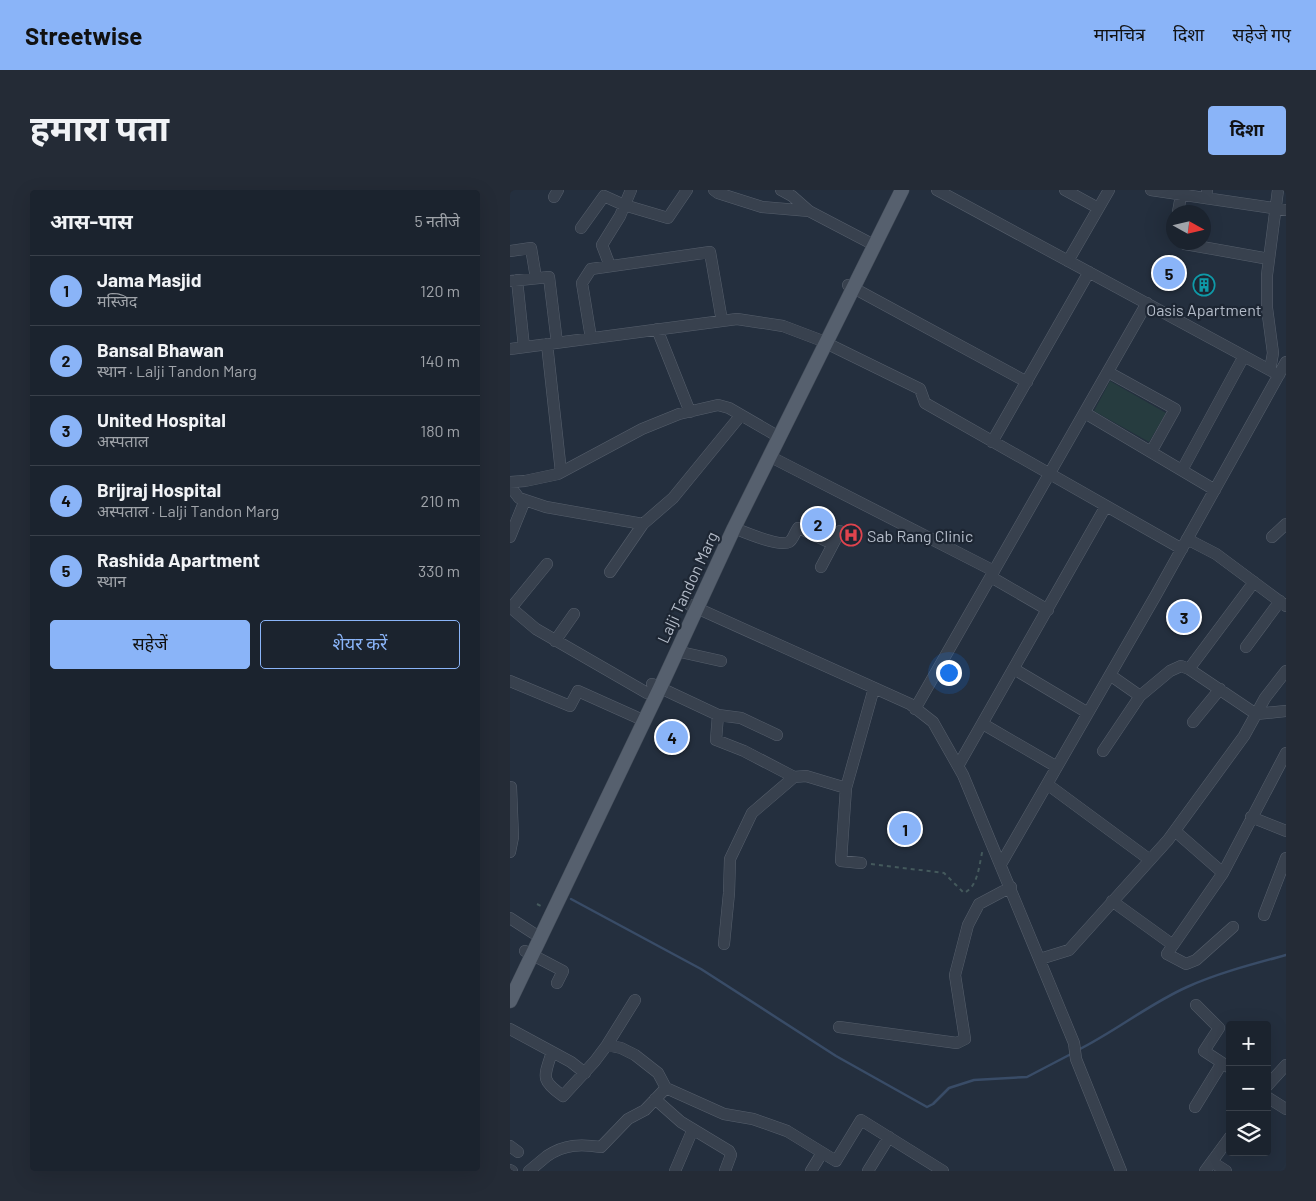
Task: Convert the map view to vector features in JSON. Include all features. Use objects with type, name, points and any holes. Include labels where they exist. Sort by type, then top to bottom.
[{"type":"main road","name":"Lalji Tandon Marg","points":[[510,1002],[529,953],[653,689],[776,435],[872,243],[896,190]]},
{"type":"main road","name":"Lalji Tandon Marg","points":[[872,243],[902,190]]},
{"type":"main road","name":"Lalji Tandon Marg","points":[[510,982],[529,953],[533,933],[598,807],[636,717],[676,651],[693,606],[769,456],[776,435]]},
{"type":"street","points":[[610,266],[602,246],[620,216],[630,190]]},
{"type":"street","points":[[581,228],[604,196],[624,205],[668,218],[687,190]]},
{"type":"street","points":[[714,190],[762,207],[809,211]]},
{"type":"street","points":[[781,190],[792,196],[809,211],[872,243]]},
{"type":"street","points":[[937,190],[953,194],[1089,272],[1274,373]]},
{"type":"street","points":[[1065,190],[1098,208]]},
{"type":"street","points":[[1068,260],[1109,190]]},
{"type":"street","points":[[1151,190],[1223,196],[1281,209]]},
{"type":"street","points":[[1274,373],[1267,308],[1267,275],[1281,209],[1278,190]]},
{"type":"street","points":[[1179,205],[1182,192]]},
{"type":"street","points":[[510,251],[532,248],[536,278]]},
{"type":"street","points":[[1211,249],[1269,259]]},
{"type":"street","points":[[591,338],[582,283],[591,269],[710,252],[722,321]]},
{"type":"street","points":[[992,442],[1089,272]]},
{"type":"street","points":[[524,347],[514,281],[549,277],[561,472]]},
{"type":"street","points":[[851,286],[1026,382]]},
{"type":"street","points":[[916,708],[1147,303]]},
{"type":"street","points":[[510,349],[722,321],[738,320],[784,326],[823,342],[920,389],[924,403],[1106,506],[1185,544],[1216,554],[1284,605],[1246,647]]},
{"type":"street","points":[[657,329],[690,412]]},
{"type":"street","points":[[1182,470],[1244,356]]},
{"type":"street","points":[[1001,864],[1185,544],[1215,490],[1274,373],[1286,362]]},
{"type":"street","points":[[1108,372],[1175,410],[1151,452]]},
{"type":"street","points":[[510,482],[525,481],[561,472],[642,429],[690,412],[718,405],[729,408],[776,435]]},
{"type":"street","points":[[1085,413],[1215,490]]},
{"type":"street","points":[[610,572],[643,524],[673,498],[741,415]]},
{"type":"street","points":[[769,456],[992,574],[1048,610]]},
{"type":"street","points":[[510,486],[519,498],[546,507],[643,524]]},
{"type":"street","points":[[510,537],[525,500]]},
{"type":"street","points":[[958,766],[1106,506]]},
{"type":"street","points":[[1272,538],[1286,524]]},
{"type":"street","points":[[734,528],[760,539],[786,543],[791,540],[798,528],[800,528],[833,544]]},
{"type":"street","points":[[821,567],[840,531]]},
{"type":"street","points":[[547,564],[510,607],[536,629],[555,641],[653,689],[718,715],[741,718],[777,735]]},
{"type":"street","points":[[1189,668],[1254,582]]},
{"type":"street","points":[[693,606],[910,704],[933,722],[958,766],[989,835],[1074,1043],[1076,1059],[1121,1171]]},
{"type":"street","points":[[555,641],[574,614]]},
{"type":"street","points":[[676,651],[721,661]]},
{"type":"street","points":[[1103,751],[1140,696],[1170,671],[1181,666],[1189,668],[1256,714],[1286,711]]},
{"type":"street","points":[[1014,669],[1088,713]]},
{"type":"street","points":[[1040,959],[1069,950],[1175,831],[1244,736],[1265,698],[1286,671]]},
{"type":"street","points":[[1110,675],[1140,696]]},
{"type":"street","points":[[510,680],[570,706],[578,691],[636,717]]},
{"type":"street","points":[[861,863],[841,861],[846,788],[874,688]]},
{"type":"street","points":[[1193,722],[1220,689]]},
{"type":"street","points":[[718,715],[716,740],[744,751],[794,777],[806,776],[846,788]]},
{"type":"street","points":[[983,724],[1057,767]]},
{"type":"street","points":[[1233,927],[1196,960],[1186,964],[1168,954],[1223,873],[1286,753]]},
{"type":"street","points":[[724,944],[730,858],[752,813],[794,777]]},
{"type":"street","points":[[1047,784],[1150,860]]},
{"type":"street","points":[[510,852],[513,837],[511,787]]},
{"type":"street","points":[[1251,817],[1286,832]]},
{"type":"street","points":[[1175,831],[1223,873]]},
{"type":"street","points":[[1264,915],[1286,858]]},
{"type":"street","points":[[839,1028],[957,1043],[965,1039],[955,975],[968,925],[979,904],[1010,887]]},
{"type":"street","points":[[1112,902],[1173,945]]},
{"type":"street","points":[[510,918],[533,933]]},
{"type":"street","points":[[529,953],[563,971],[557,983]]},
{"type":"street","points":[[552,1052],[545,1074],[548,1086],[563,1096],[585,1073],[607,1045],[635,1000]]},
{"type":"street","points":[[1195,1107],[1226,1065],[1204,1051],[1219,1028],[1196,1005]]},
{"type":"street","points":[[510,1029],[571,1062],[585,1073]]},
{"type":"street","points":[[607,1045],[621,1048],[635,1055],[658,1073],[666,1088],[724,1114],[753,1119],[787,1130],[836,1161],[861,1120],[943,1171]]},
{"type":"street","points":[[1271,1082],[1286,1065]]},
{"type":"street","points":[[528,1171],[547,1156],[565,1147],[580,1144],[601,1147],[628,1119],[645,1110],[666,1088]]},
{"type":"street","points":[[655,1099],[682,1122],[728,1151],[731,1155],[729,1170]]},
{"type":"street","points":[[1271,1100],[1286,1109]]},
{"type":"street","points":[[675,1171],[693,1129]]},
{"type":"street","points":[[868,1171],[889,1137]]},
{"type":"street","points":[[1226,1142],[1208,1166],[1226,1171]]},
{"type":"street","points":[[811,1171],[822,1153]]},
{"type":"path","points":[[861,863],[944,872],[964,893],[968,892],[979,870],[979,863],[989,835]]},
{"type":"green space","points":[[1110,381],[1166,413],[1149,442],[1094,411]]},
{"type":"waterway","points":[[571,899],[701,969],[836,1056],[927,1107],[933,1104],[949,1088],[974,1080],[1027,1077],[1071,1054]]},
{"type":"waterway","points":[[1078,1050],[1106,1035],[1159,1001],[1187,987],[1223,973],[1286,955]]},
{"type":"place","name":"Rashida Apartment","points":[[1169,273]]},
{"type":"place","name":"Oasis Apartment","points":[[1204,285]]},
{"type":"place","name":"Bansal Bhawan","points":[[818,524]]},
{"type":"place","name":"Sab Rang Clinic","points":[[851,535]]},
{"type":"place","name":"United Hospital","points":[[1184,617]]},
{"type":"place","name":"Brijraj Hospital","points":[[672,737]]},
{"type":"place","name":"Jama Masjid","points":[[905,829]]}]
